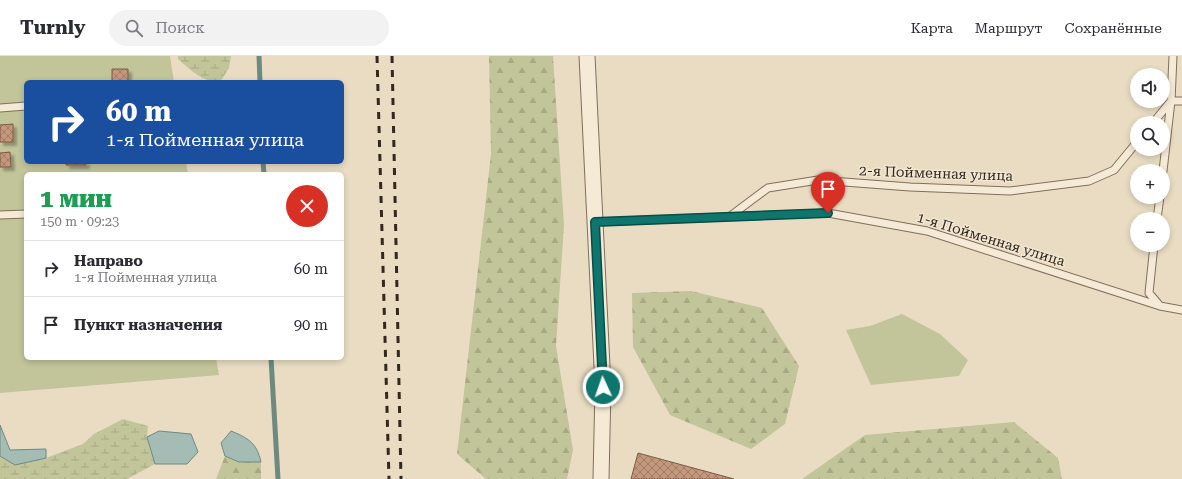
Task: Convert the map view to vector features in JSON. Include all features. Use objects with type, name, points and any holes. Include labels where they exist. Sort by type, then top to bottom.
[{"type":"street","points":[[587,56],[603,387],[601,479]]},
{"type":"lane","points":[[1164,164],[1171,101],[1173,56]]},
{"type":"lane","points":[[1171,101],[1182,101]]},
{"type":"lane","points":[[1159,116],[1171,101]]},
{"type":"lane","points":[[0,108],[24,106]]},
{"type":"lane","name":"2-я Пойменная улица","points":[[729,217],[768,188],[818,180],[910,187],[1010,191],[1090,181],[1114,170],[1130,151]]},
{"type":"lane","name":"1-я Пойменная улица","points":[[595,222],[828,213],[927,231],[1160,306],[1182,310]]},
{"type":"lane","points":[[0,215],[24,214]]},
{"type":"lane","points":[[1153,252],[1149,293],[1160,306]]},
{"type":"green space","points":[[0,56],[170,56],[174,80],[24,80],[24,164],[186,164],[188,172],[24,172],[24,360],[216,360],[219,375],[0,393]]},
{"type":"green space","points":[[178,56],[231,56],[229,68],[221,80],[208,80],[202,78],[178,59]]},
{"type":"green space","points":[[489,56],[553,56],[564,225],[556,346],[573,450],[567,479],[486,479],[457,454],[491,154]]},
{"type":"green space","points":[[691,291],[762,308],[799,366],[785,424],[751,449],[670,415],[633,347],[632,293]]},
{"type":"green space","points":[[902,314],[940,334],[968,360],[959,376],[871,385],[846,330],[870,326]]},
{"type":"green space","points":[[123,419],[148,426],[147,437],[155,464],[127,479],[0,479],[0,456],[15,465],[46,458],[83,444],[94,434]]},
{"type":"green space","points":[[1014,422],[1058,458],[1062,479],[802,479],[865,435]]},
{"type":"green space","points":[[225,456],[239,462],[261,462],[261,479],[216,479]]},
{"type":"water","points":[[0,425],[10,450],[46,449],[46,458],[15,465],[0,456]]},
{"type":"water","points":[[159,431],[191,434],[198,452],[187,464],[155,464],[147,437]]},
{"type":"water","points":[[231,431],[251,442],[257,450],[261,462],[239,462],[225,456],[221,443]]},
{"type":"building","points":[[112,69],[128,69],[128,80],[112,80]]},
{"type":"building","points":[[13,124],[13,142],[0,142],[0,125]]},
{"type":"building","points":[[10,152],[11,167],[0,167],[0,153]]},
{"type":"building","points":[[66,164],[86,164],[86,165]]},
{"type":"building","points":[[638,453],[734,479],[631,479]]},
{"type":"waterway","points":[[259,56],[260,80]]},
{"type":"waterway","points":[[263,164],[264,172]]},
{"type":"waterway","points":[[271,360],[278,479]]},
{"type":"railway","points":[[377,56],[389,479]]},
{"type":"railway","points":[[392,56],[401,479]]},
{"type":"route","points":[[603,387],[595,222],[828,213]]}]
